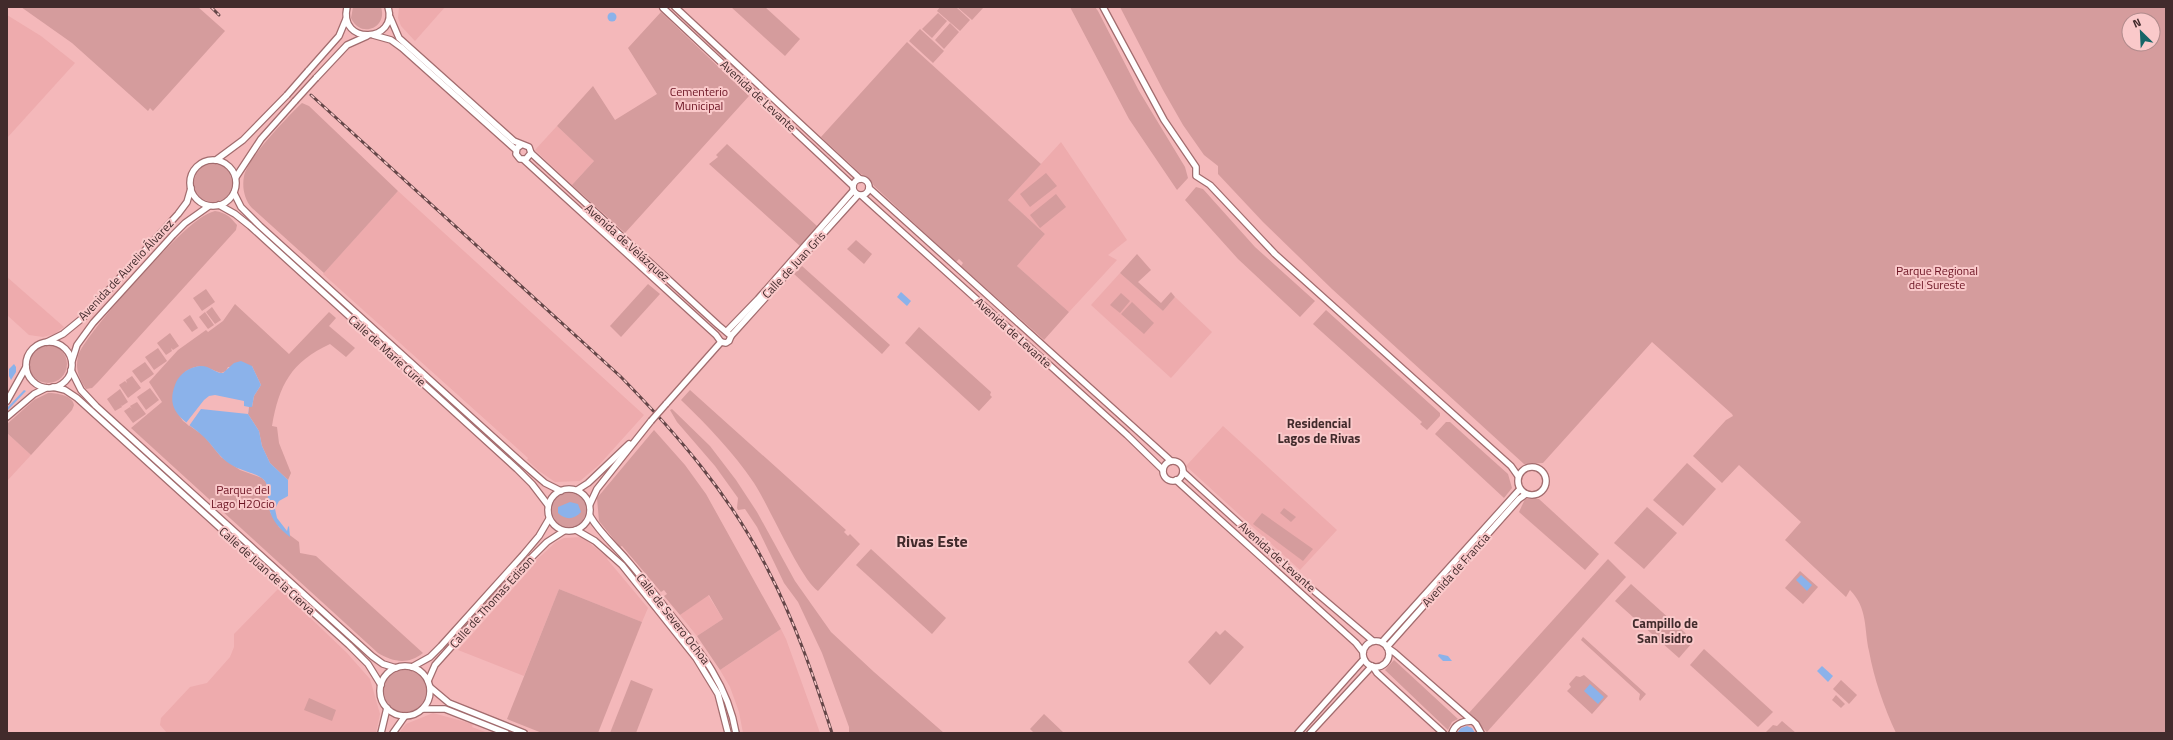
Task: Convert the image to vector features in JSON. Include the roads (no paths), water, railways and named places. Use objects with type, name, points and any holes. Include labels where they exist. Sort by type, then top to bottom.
[{"type":"street","points":[[216,160],[243,140],[339,36],[346,19],[347,7]]},
{"type":"street","points":[[658,7],[664,7]]},
{"type":"street","name":"Avenida de Levante","points":[[664,7],[853,188]]},
{"type":"street","name":"Avenida de Levante","points":[[675,7],[860,179]]},
{"type":"street","points":[[1103,7],[1164,120],[1196,167],[1196,176],[1210,185],[1275,254],[1511,466],[1518,476],[1520,489],[1526,494],[1534,495],[1542,491],[1546,484],[1545,476],[1540,469],[1530,467],[1522,471],[1518,476]]},
{"type":"street","points":[[346,19],[355,31],[391,40],[402,48],[511,144],[516,150],[517,157],[524,160],[528,158],[531,153],[529,146],[514,141],[399,38],[390,17],[389,8]]},
{"type":"street","points":[[236,177],[228,165],[216,160],[207,161],[196,168],[192,174],[191,188],[196,199],[209,206],[219,205],[229,200],[234,193],[236,177],[261,139],[347,45],[384,29],[390,17]]},
{"type":"street","points":[[516,150],[521,144]]},
{"type":"street","name":"Avenida de Velázquez","points":[[531,153],[627,243],[727,332]]},
{"type":"street","name":"Avenida de Velázquez","points":[[524,160],[720,340]]},
{"type":"street","points":[[860,179],[866,181],[869,188],[867,193],[860,196],[853,188],[860,179]]},
{"type":"street","name":"Avenida de Aurelio Álvarez","points":[[48,342],[63,334],[85,316],[178,214],[187,202],[191,188]]},
{"type":"street","name":"Calle de Juan Gris","points":[[727,332],[758,299],[853,188]]},
{"type":"street","name":"Avenida de Levante","points":[[869,188],[909,226],[1171,461]]},
{"type":"street","name":"Calle de Marie Curie","points":[[234,193],[240,207],[290,254],[522,463],[545,483],[561,491]]},
{"type":"street","name":"Avenida de Levante","points":[[860,196],[1163,470]]},
{"type":"street","name":"Calle de Juan Gris","points":[[727,332],[860,196]]},
{"type":"street","name":"Calle de Marie Curie","points":[[219,205],[235,214],[253,228],[477,432],[532,484],[548,505]]},
{"type":"street","name":"Avenida de Aurelio Álvarez","points":[[72,361],[77,345],[93,323],[185,222],[209,206]]},
{"type":"street","points":[[631,443],[625,454],[597,489],[590,504],[590,516],[582,527],[576,530],[564,531],[558,528],[549,519],[548,505],[551,499],[561,491],[576,490],[588,483],[631,443],[720,340],[720,333],[727,332],[728,342],[720,340]]},
{"type":"street","points":[[7,401],[20,381],[26,367],[27,358],[33,348],[48,342],[55,343],[65,348],[72,361],[71,370],[66,380],[34,394],[7,417]]},
{"type":"street","points":[[26,367],[28,374],[34,382],[50,388]]},
{"type":"street","name":"Calle de Juan de la Cierva","points":[[71,370],[82,392],[102,412],[372,656],[383,664],[396,668]]},
{"type":"street","name":"Calle de Juan de la Cierva","points":[[50,388],[65,390],[77,398],[349,645],[368,664],[381,685]]},
{"type":"street","points":[[1171,461],[1181,465],[1183,472],[1181,477],[1176,480],[1167,479],[1163,470],[1166,464],[1171,461]]},
{"type":"street","name":"Avenida de Levante","points":[[1183,472],[1300,579],[1372,641]]},
{"type":"street","name":"Avenida de Levante","points":[[1176,480],[1356,643],[1363,652]]},
{"type":"street","name":"Avenida de Francia","points":[[1382,642],[1520,489]]},
{"type":"street","points":[[576,490],[586,498],[590,504]]},
{"type":"street","name":"Avenida de Francia","points":[[1388,648],[1519,499],[1526,494]]},
{"type":"street","name":"Calle de Severo Ochoa","points":[[590,516],[603,535],[627,560],[661,602],[716,674],[731,711],[736,733]]},
{"type":"street","name":"Calle de Thomas Edison","points":[[412,667],[430,657],[441,646],[523,556],[539,536],[549,519]]},
{"type":"street","name":"Calle de Severo Ochoa","points":[[576,530],[596,540],[622,565],[696,658],[718,694],[728,733]]},
{"type":"street","name":"Calle de Thomas Edison","points":[[428,681],[435,665],[528,560],[547,542],[564,531]]},
{"type":"street","points":[[1443,733],[1377,674],[1364,659],[1363,652],[1365,647],[1372,641],[1382,642],[1396,653],[1472,721],[1482,732]]},
{"type":"street","points":[[1310,733],[1372,667],[1380,667],[1387,661],[1389,655],[1388,648]]},
{"type":"street","points":[[1298,733],[1364,659]]},
{"type":"street","points":[[412,667],[421,672],[428,681],[430,687],[429,699],[423,709],[415,714],[404,716],[395,714],[387,708],[380,695],[381,685],[386,675],[396,668],[412,667]]},
{"type":"street","points":[[430,687],[449,702],[524,733]]},
{"type":"street","points":[[381,733],[387,708]]},
{"type":"street","points":[[423,709],[445,709],[506,733]]},
{"type":"street","points":[[393,733],[404,716]]},
{"type":"street","points":[[1452,733],[1454,728],[1460,723],[1472,721]]},
{"type":"water","points":[[610,13],[614,13],[616,17],[614,21],[610,21],[608,19],[608,15]]},
{"type":"water","points":[[901,292],[911,301],[907,306],[897,297]]},
{"type":"water","points":[[241,361],[252,366],[261,385],[254,396],[252,407],[249,407],[248,414],[259,431],[262,446],[270,463],[288,480],[288,496],[279,501],[275,509],[277,518],[287,531],[289,526],[290,537],[274,521],[270,513],[268,504],[268,489],[263,479],[226,461],[205,438],[180,416],[175,410],[173,403],[172,395],[175,385],[180,376],[186,371],[192,368],[204,366],[223,373],[234,363]]},
{"type":"water","points":[[14,364],[16,367],[16,372],[11,380],[9,376],[9,369]]},
{"type":"water","points":[[24,390],[26,391],[7,411],[7,408]]},
{"type":"water","points":[[570,502],[578,504],[581,512],[578,515],[572,518],[567,518],[558,513],[558,507]]},
{"type":"water","points":[[1801,575],[1812,585],[1807,591],[1796,580]]},
{"type":"water","points":[[1439,654],[1448,656],[1452,661],[1443,661],[1438,656]]},
{"type":"water","points":[[1822,666],[1833,676],[1828,682],[1817,671]]},
{"type":"water","points":[[1590,684],[1604,697],[1598,704],[1584,691]]},
{"type":"water","points":[[1467,726],[1472,728],[1475,733],[1457,733],[1461,728]]},
{"type":"railway","points":[[211,7],[219,15]]},
{"type":"railway","points":[[311,95],[620,376],[662,420],[702,467],[737,517],[753,543],[778,590],[803,650],[832,733]]},
{"type":"district","name":"Residencial Lagos de Rivas","points":[[1319,430]]},
{"type":"district","name":"Rivas Este","points":[[932,541]]},
{"type":"district","name":"Campillo de San Isidro","points":[[1665,630]]},
{"type":"park label","name":"Cementerio Municipal","points":[[699,99]]},
{"type":"park label","name":"Parque Regional del Sureste","points":[[1937,278]]},
{"type":"park label","name":"Parque del Lago H2Ocio","points":[[243,497]]}]
